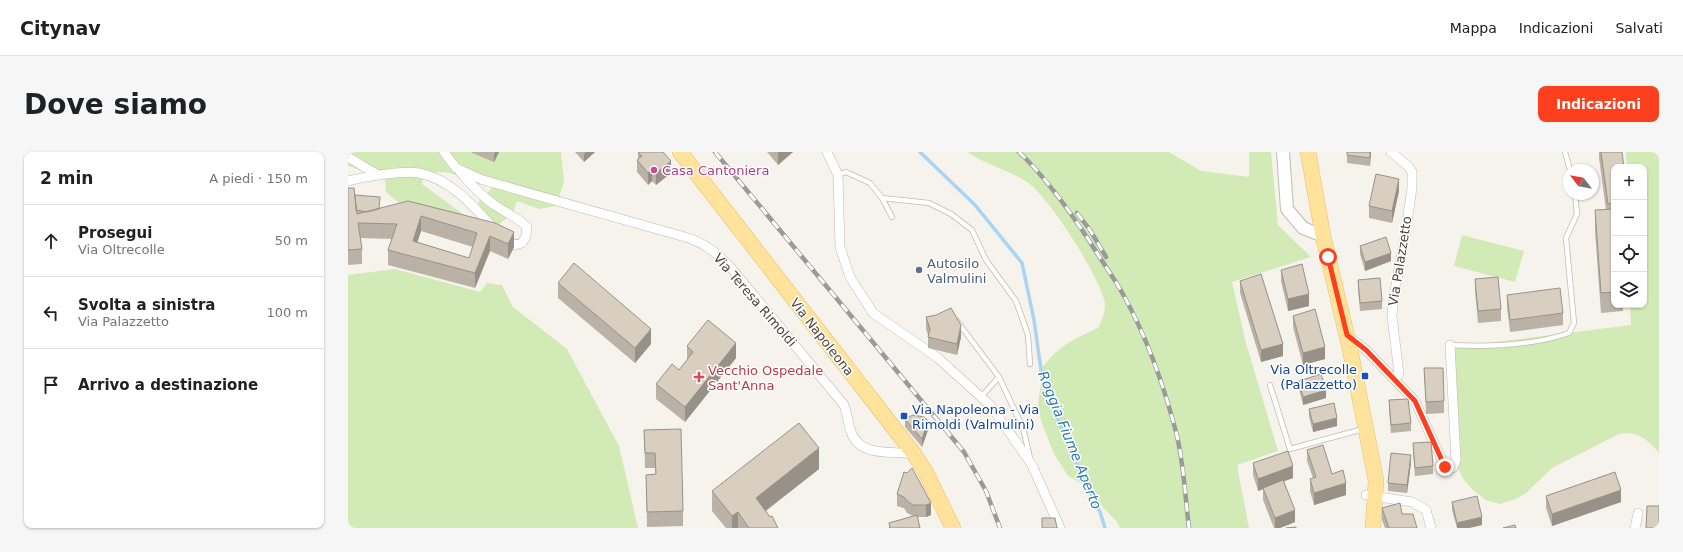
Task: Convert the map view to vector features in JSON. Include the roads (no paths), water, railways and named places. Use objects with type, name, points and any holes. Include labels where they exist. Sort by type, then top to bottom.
[{"type":"main road","name":"Via Napoleona","points":[[680,152],[914,454],[928,477],[954,528]]},
{"type":"main road","points":[[1308,152],[1322,236],[1347,335],[1376,481],[1364,528]]},
{"type":"main road","points":[[1371,496],[1373,528]]},
{"type":"street","name":"Via Teresa Rimoldi","points":[[444,152],[456,168],[483,180],[693,239],[704,244],[732,269],[844,405],[849,417],[850,428],[859,444],[875,452],[914,454]]},
{"type":"street","points":[[827,152],[838,175],[840,247],[850,277],[874,313],[938,358],[991,406],[1032,465],[1060,528]]},
{"type":"street","points":[[1283,152],[1287,209],[1303,228],[1322,236]]},
{"type":"street","name":"Via Palazzetto","points":[[1391,152],[1408,166],[1412,172],[1412,188],[1405,236],[1393,301],[1392,316],[1399,374],[1395,378]]},
{"type":"street","points":[[348,157],[378,175]]},
{"type":"street","points":[[348,181],[378,175],[418,172],[433,177],[455,190],[508,242],[515,245],[522,243],[526,236],[527,227],[517,217],[496,205],[478,192],[456,168]]},
{"type":"street","points":[[1347,335],[1366,350],[1395,378],[1415,401],[1445,467],[1449,469],[1453,468],[1456,460],[1450,344]]},
{"type":"street","points":[[1371,496],[1412,502],[1426,510],[1431,528]]},
{"type":"street","points":[[1635,528],[1638,513]]},
{"type":"lane","points":[[1566,152],[1569,164]]},
{"type":"lane","points":[[838,175],[846,172],[870,183],[882,198],[892,217]]},
{"type":"lane","points":[[882,198],[929,203],[951,214],[972,230],[986,260],[1016,301],[1028,335],[1030,364]]},
{"type":"lane","points":[[1450,344],[1484,346],[1547,341],[1569,333],[1574,323],[1566,238],[1577,214],[1576,200]]},
{"type":"lane","points":[[954,317],[999,377],[1023,428],[1032,465]]},
{"type":"lane","points":[[981,397],[999,377]]},
{"type":"lane","points":[[1270,385],[1290,449],[1365,431]]},
{"type":"waterway","name":"Roggia Fiume Aperto","points":[[920,152],[975,205],[1022,263],[1034,320],[1042,377],[1067,443],[1100,512],[1105,528]]},
{"type":"railway","points":[[715,152],[964,452],[986,491],[1000,528]]},
{"type":"railway","points":[[1019,152],[1048,183],[1082,230],[1120,289],[1140,328],[1166,397],[1179,444],[1189,528]]},
{"type":"railway","points":[[1077,213],[1090,230],[1106,257]]},
{"type":"place","name":"Casa Cantoniera","points":[[654,170]]},
{"type":"place","name":"Autosilo Valmulini","points":[[919,270]]},
{"type":"place","name":"Via Oltrecolle (Palazzetto)","points":[[1365,376]]},
{"type":"place","name":"Vecchio Ospedale Sant'Anna","points":[[699,377]]},
{"type":"place","name":"Via Napoleona - Via Rimoldi (Valmulini)","points":[[904,416]]}]
